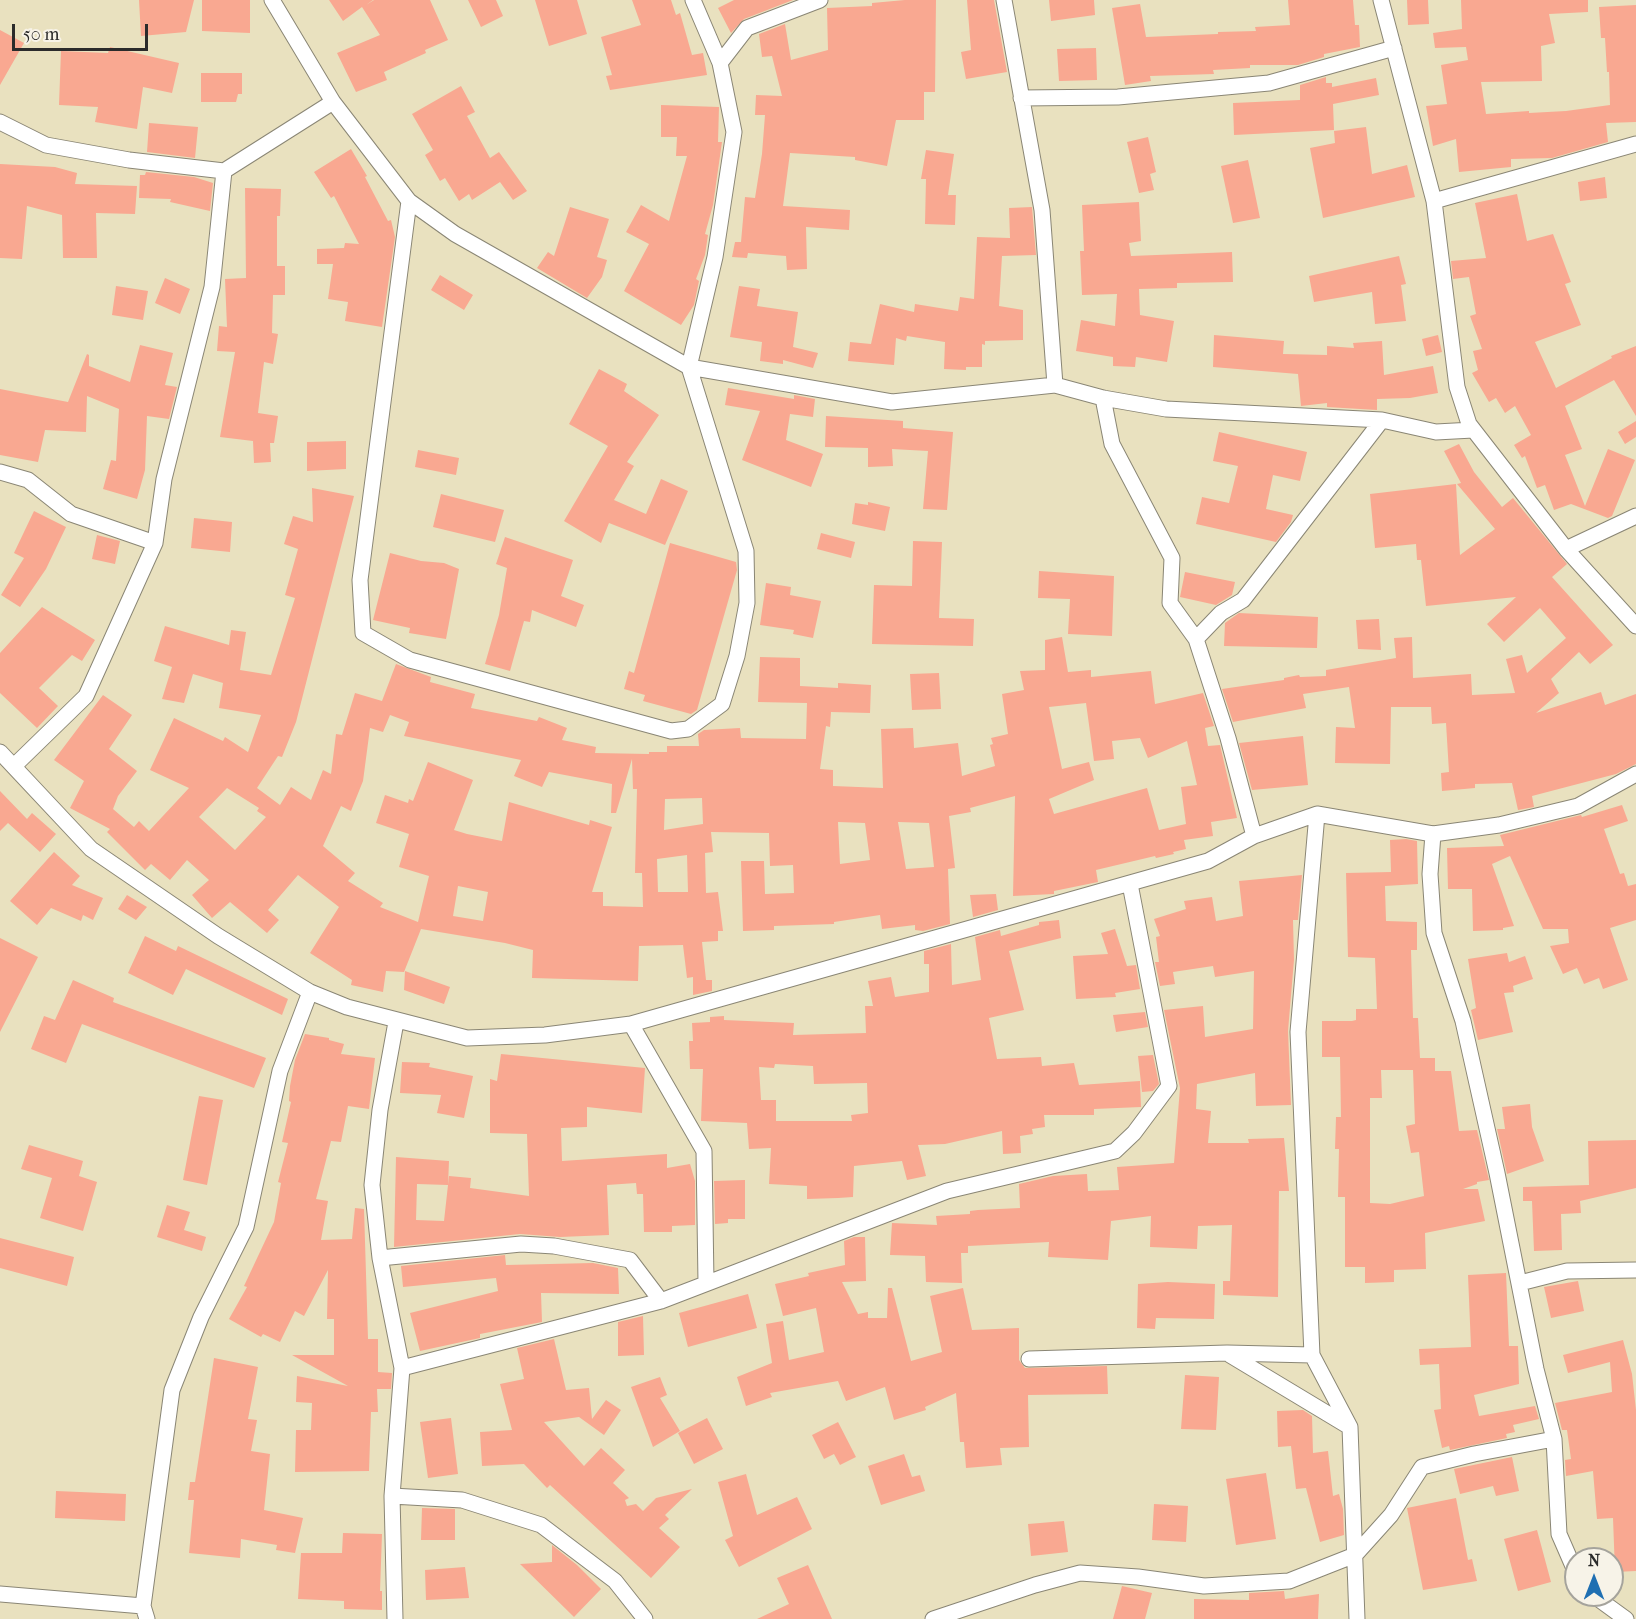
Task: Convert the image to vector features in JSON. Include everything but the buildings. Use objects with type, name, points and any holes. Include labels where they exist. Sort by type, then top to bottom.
[{"type":"street","points":[[272,0],[333,102],[409,201],[454,234],[689,367],[892,402],[1055,385],[1103,398],[1166,409],[1382,420],[1436,432],[1473,430]]},
{"type":"street","points":[[409,201],[360,580],[363,633],[410,660],[671,731],[688,729],[722,704],[737,656],[747,603],[746,551],[689,367],[715,257],[734,132],[720,63],[693,0]]},
{"type":"street","points":[[720,63],[747,27],[820,0]]},
{"type":"street","points":[[1004,0],[1042,210],[1055,385]]},
{"type":"street","points":[[1381,0],[1434,201],[1456,387],[1473,430],[1566,549],[1636,626]]},
{"type":"street","points":[[1022,98],[1118,97],[1269,84],[1394,48]]},
{"type":"street","points":[[0,122],[46,146],[129,160],[224,171],[333,102]]},
{"type":"street","points":[[1434,201],[1636,144]]},
{"type":"street","points":[[14,766],[86,696],[155,543],[165,479],[212,287],[224,171]]},
{"type":"street","points":[[1103,398],[1112,444],[1172,558],[1170,603],[1196,639],[1228,738],[1254,837]]},
{"type":"street","points":[[1196,639],[1221,613],[1243,600],[1382,420]]},
{"type":"street","points":[[0,472],[28,480],[70,514],[155,543]]},
{"type":"street","points":[[1566,549],[1636,516]]},
{"type":"street","points":[[0,752],[91,849],[218,936],[310,992],[347,1007],[396,1022],[466,1038],[545,1035],[631,1024],[1208,861],[1254,837],[1317,814],[1432,834],[1500,825],[1578,806],[1636,774]]},
{"type":"street","points":[[1317,814],[1298,1032],[1312,1355],[1350,1427],[1357,1619]]},
{"type":"street","points":[[1432,834],[1430,873],[1434,933],[1463,1021],[1520,1283],[1536,1369],[1554,1439],[1559,1534],[1565,1547]]},
{"type":"street","points":[[402,1368],[661,1301],[947,1191],[1115,1151],[1134,1133],[1170,1086],[1130,884]]},
{"type":"street","points":[[0,1594],[145,1612],[172,1390],[201,1317],[246,1227],[280,1071],[310,992]]},
{"type":"street","points":[[395,1619],[392,1496],[402,1368],[380,1258],[372,1185],[380,1110],[396,1022]]},
{"type":"street","points":[[631,1024],[704,1152],[706,1283]]},
{"type":"street","points":[[380,1258],[521,1244],[554,1246],[630,1260],[661,1301]]},
{"type":"street","points":[[1520,1283],[1567,1271],[1636,1270]]},
{"type":"street","points":[[1029,1359],[1227,1353],[1312,1355]]},
{"type":"street","points":[[1227,1353],[1350,1427]]},
{"type":"street","points":[[933,1619],[1080,1573],[1138,1577],[1204,1586],[1289,1581],[1355,1555],[1391,1515],[1422,1467],[1474,1454],[1554,1439]]},
{"type":"street","points":[[392,1496],[462,1500],[541,1525],[615,1581],[645,1619]]},
{"type":"street","points":[[1610,1607],[1626,1619]]}]
